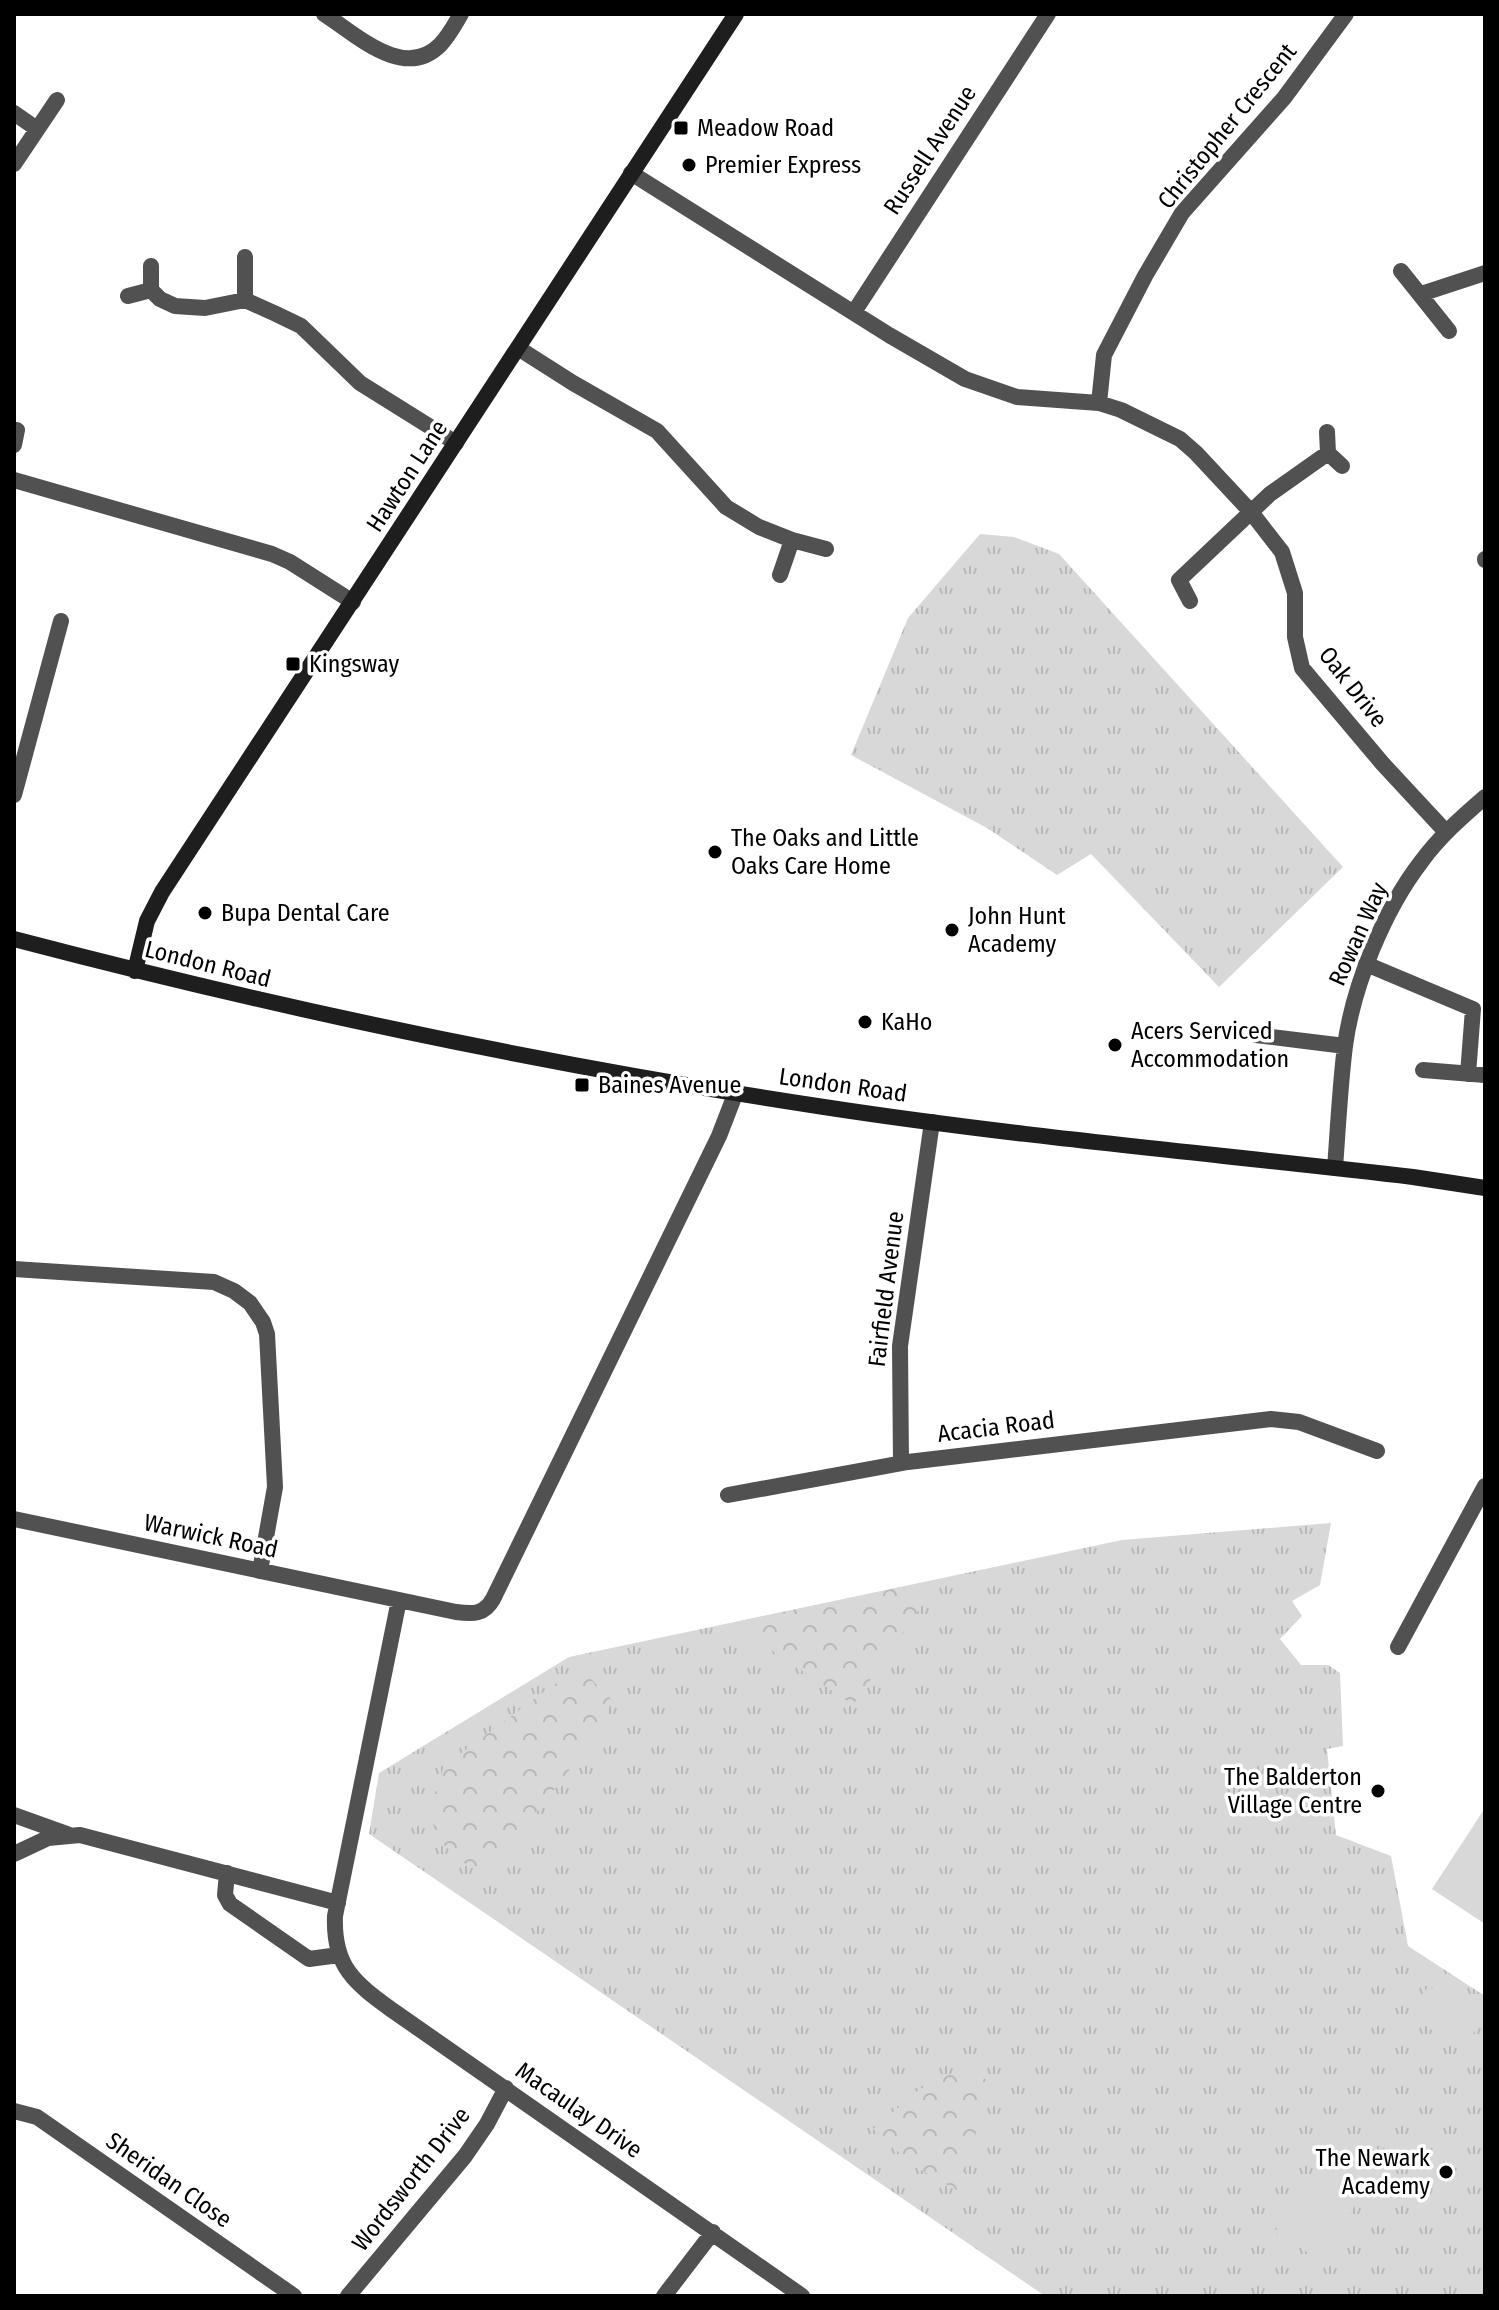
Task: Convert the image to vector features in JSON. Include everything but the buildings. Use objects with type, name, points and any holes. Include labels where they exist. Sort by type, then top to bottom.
[{"type":"main road","name":"Hawton Lane","points":[[135,971],[147,921],[162,892],[736,14]]},
{"type":"main road","name":"London Road","points":[[14,939],[135,971],[406,1033],[736,1092],[932,1122],[1485,1188]]},
{"type":"street","points":[[324,14],[382,51],[404,60],[423,57],[440,45],[461,14]]},
{"type":"street","name":"Russell Avenue","points":[[854,312],[1048,14]]},
{"type":"street","name":"Christopher Crescent","points":[[1099,403],[1104,355],[1182,213],[1284,98],[1346,14]]},
{"type":"street","points":[[14,164],[57,100]]},
{"type":"street","points":[[14,113],[37,129]]},
{"type":"street","points":[[631,173],[935,363],[990,390],[1039,400],[1099,403]]},
{"type":"street","points":[[245,257],[245,300]]},
{"type":"street","points":[[151,266],[151,290],[160,299],[175,306],[205,308],[245,300],[301,326],[360,383],[456,443]]},
{"type":"street","points":[[1401,271],[1449,331]]},
{"type":"street","points":[[1421,294],[1485,273]]},
{"type":"street","points":[[128,296],[151,290]]},
{"type":"street","points":[[518,348],[657,431],[726,507],[759,527],[826,549]]},
{"type":"street","name":"Oak Drive","points":[[1099,403],[1121,410],[1180,439],[1251,512],[1282,552],[1289,567],[1295,593],[1297,647],[1302,668],[1382,763],[1446,832]]},
{"type":"street","points":[[1327,432],[1328,453],[1342,466]]},
{"type":"street","points":[[1179,580],[1270,494],[1328,453]]},
{"type":"street","points":[[14,480],[272,554],[299,567],[353,602]]},
{"type":"street","points":[[780,575],[792,540]]},
{"type":"street","points":[[1162,576],[1179,580],[1190,601]]},
{"type":"street","points":[[14,795],[61,621]]},
{"type":"street","name":"Rowan Way","points":[[1335,1168],[1345,1046],[1354,1000],[1366,964],[1410,877],[1446,832],[1485,797]]},
{"type":"street","points":[[1366,964],[1473,1009],[1477,1074],[1423,1070]]},
{"type":"street","points":[[1256,1035],[1345,1046]]},
{"type":"street","name":"Warwick Road","points":[[14,1519],[456,1612],[484,1611],[493,1599],[719,1136],[736,1092]]},
{"type":"street","name":"Fairfield Avenue","points":[[901,1463],[900,1346],[932,1122]]},
{"type":"street","points":[[14,1269],[214,1282],[243,1296],[255,1309],[267,1334],[275,1487],[260,1571]]},
{"type":"street","name":"Acacia Road","points":[[728,1495],[901,1463],[1271,1419],[1299,1422],[1377,1451]]},
{"type":"street","points":[[1398,1647],[1485,1486]]},
{"type":"street","points":[[1467,1519],[1485,1519]]},
{"type":"street","points":[[227,1873],[225,1895],[230,1904],[309,1959],[339,1955],[335,1937],[338,1903],[399,1600]]},
{"type":"street","points":[[14,1815],[68,1835],[95,1838],[338,1903]]},
{"type":"street","points":[[14,1854],[48,1838],[68,1835]]},
{"type":"street","name":"Macaulay Drive","points":[[339,1955],[361,1987],[802,2296]]},
{"type":"street","name":"Wordsworth Drive","points":[[348,2296],[465,2156],[506,2088]]},
{"type":"street","name":"Sheridan Close","points":[[14,2111],[37,2117],[294,2296]]},
{"type":"street","points":[[664,2296],[713,2232]]},
{"type":"green space","points":[[980,534],[1014,537],[1059,554],[1343,867],[1219,987],[1091,854],[1057,875],[987,828],[851,755],[908,618]]},
{"type":"green space","points":[[1331,1523],[1320,1585],[1292,1601],[1302,1616],[1280,1639],[1301,1665],[1328,1665],[1340,1673],[1343,1746],[1327,1749],[1336,1835],[1391,1856],[1408,1946],[1485,1996],[1485,2296],[1045,2296],[369,1834],[379,1773],[569,1657],[1122,1540]]},
{"type":"green space","points":[[902,1587],[924,1602],[853,1705],[731,1623]]},
{"type":"green space","points":[[576,1673],[588,1676],[611,1699],[606,1722],[497,1864],[470,1868],[436,1838],[430,1808],[444,1766],[553,1685]]},
{"type":"green space","points":[[1485,1808],[1485,1924],[1432,1889]]},
{"type":"green space","points":[[1428,1986],[1482,2020],[1463,2050],[1410,2016]]},
{"type":"green space","points":[[965,2067],[995,2085],[972,2143],[960,2192],[914,2166],[873,2129],[920,2089]]},
{"type":"green space","points":[[1334,2137],[1380,2165],[1321,2261],[1275,2232]]},
{"type":"place","name":"Meadow Road","points":[[681,128]]},
{"type":"place","name":"Premier Express","points":[[689,165]]},
{"type":"place","name":"Kingsway","points":[[293,664]]},
{"type":"place","name":"The Oaks and Little Oaks Care Home","points":[[715,852]]},
{"type":"place","name":"Bupa Dental Care","points":[[205,913]]},
{"type":"place","name":"John Hunt Academy","points":[[952,930]]},
{"type":"place","name":"KaHo","points":[[865,1022]]},
{"type":"place","name":"Acers Serviced Accommodation","points":[[1115,1045]]},
{"type":"place","name":"Baines Avenue","points":[[582,1085]]},
{"type":"place","name":"The Balderton Village Centre","points":[[1378,1791]]},
{"type":"place","name":"The Newark Academy","points":[[1446,2172]]}]
